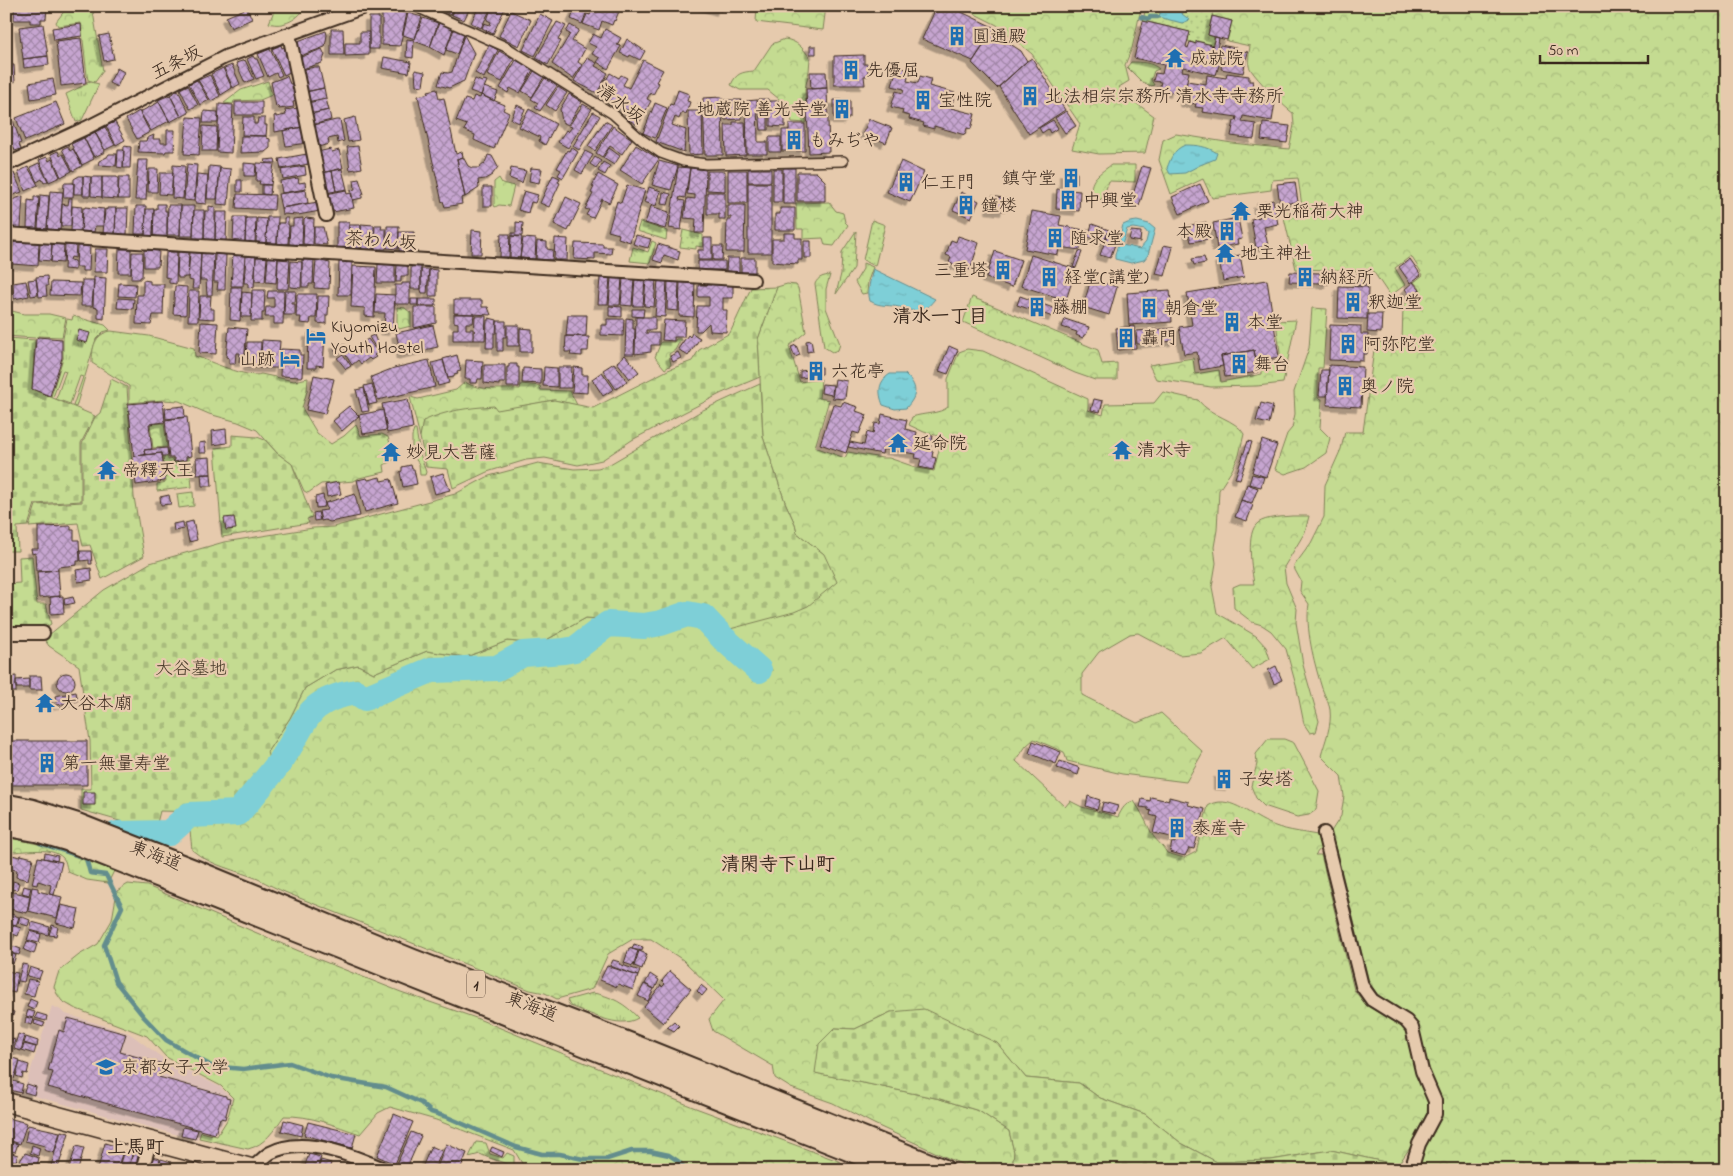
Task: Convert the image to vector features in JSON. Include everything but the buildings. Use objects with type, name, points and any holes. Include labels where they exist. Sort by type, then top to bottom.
[{"type":"highway","name":"東海道","points":[[6,806],[37,812],[76,824],[412,960],[630,1044],[943,1170]]},
{"type":"highway","name":"東海道","points":[[6,825],[38,831],[68,840],[900,1170]]},
{"type":"main road","points":[[6,1102],[150,1142],[210,1164],[256,1169]]},
{"type":"street","name":"五条坂","points":[[6,165],[86,128],[224,57],[368,6]]},
{"type":"street","name":"清水坂","points":[[414,6],[506,47],[613,114],[648,145],[668,156],[698,164],[843,161]]},
{"type":"street","points":[[289,34],[326,215]]},
{"type":"street","name":"茶わん坂","points":[[6,234],[753,280]]},
{"type":"street","points":[[6,633],[43,634]]},
{"type":"street","points":[[1324,833],[1362,986],[1372,1000],[1406,1021],[1412,1028],[1422,1071],[1435,1101],[1435,1114],[1419,1144],[1411,1170]]},
{"type":"street","points":[[142,1170],[150,1142]]},
{"type":"street","points":[[256,1169],[264,1157],[275,1151],[287,1147],[306,1147],[339,1152],[386,1170]]},
{"type":"shaded area","name":"京都女子大学","points":[[52,1006],[66,1014],[129,1033],[164,1059],[220,1087],[232,1099],[225,1119],[216,1134],[201,1130],[197,1140],[23,1093]]},
{"type":"green space","points":[[68,6],[95,6],[93,12],[103,71],[95,82],[88,80],[81,23],[58,26],[56,22]]},
{"type":"green space","points":[[276,6],[306,6],[299,15],[290,21],[280,24],[269,23]]},
{"type":"green space","points":[[757,6],[826,6],[823,30],[756,22]]},
{"type":"green space","points":[[959,6],[1149,6],[1147,11],[1140,13],[1132,48],[1125,65],[1129,81],[1119,87],[1125,95],[1154,116],[1145,153],[1099,154],[1072,149],[1080,124],[1032,54],[997,25]]},
{"type":"green space","points":[[1146,6],[1214,6],[1208,35],[1214,37],[1213,45],[1197,41],[1196,44],[1188,41],[1189,32],[1143,21]]},
{"type":"green space","points":[[1204,6],[1727,6],[1727,1170],[1418,1170],[1423,1145],[1441,1117],[1441,1099],[1430,1071],[1417,1023],[1380,998],[1369,982],[1337,853],[1330,833],[1341,816],[1344,796],[1341,776],[1321,756],[1329,728],[1330,710],[1318,676],[1311,645],[1308,624],[1309,604],[1300,591],[1301,581],[1294,566],[1311,543],[1324,517],[1325,485],[1341,449],[1345,432],[1363,432],[1375,342],[1402,343],[1403,306],[1421,290],[1414,282],[1423,275],[1411,256],[1395,268],[1405,285],[1390,296],[1373,271],[1296,269],[1282,209],[1302,206],[1298,178],[1272,180],[1271,190],[1212,198],[1203,179],[1171,194],[1159,160],[1163,140],[1176,134],[1232,143],[1289,149],[1294,125],[1293,113],[1269,91],[1251,70],[1249,66],[1250,46],[1227,41],[1232,21],[1212,16]]},
{"type":"green space","points":[[785,39],[793,41],[810,58],[805,89],[806,123],[792,122],[790,113],[787,111],[784,103],[768,90],[740,90],[731,85],[740,74],[754,71],[772,44]]},
{"type":"green space","points":[[1131,62],[1142,62],[1159,69],[1154,71],[1151,80],[1154,85],[1151,86],[1142,82],[1127,67]]},
{"type":"green space","points":[[87,81],[99,84],[82,120],[76,122],[66,94],[87,84]]},
{"type":"green space","points":[[268,81],[272,95],[260,100],[234,101],[233,104],[224,103],[241,90]]},
{"type":"green space","points":[[1111,165],[1135,165],[1135,182],[1109,181],[1100,200],[1090,197],[1093,181]]},
{"type":"green space","points":[[499,178],[502,183],[514,186],[509,206],[499,205],[495,207],[494,205],[494,182]]},
{"type":"green space","points":[[829,202],[836,211],[843,213],[845,222],[848,225],[834,246],[825,245],[823,238],[803,239],[803,229],[797,229],[796,203]]},
{"type":"green space","points":[[872,220],[885,225],[875,266],[863,260]]},
{"type":"green space","points":[[640,222],[667,231],[666,240],[637,231]]},
{"type":"green space","points":[[683,230],[703,235],[703,247],[696,246],[696,249],[680,247]]},
{"type":"green space","points":[[856,231],[854,268],[836,294],[841,274],[842,252]]},
{"type":"green space","points":[[652,241],[656,243],[650,263],[630,261],[633,247],[648,252]]},
{"type":"green space","points":[[863,263],[873,267],[868,281],[867,293],[862,294],[855,282],[863,269]]},
{"type":"green space","points":[[830,275],[826,289],[826,308],[840,344],[838,350],[832,352],[824,347],[815,284],[821,277]]},
{"type":"green space","points":[[787,284],[796,285],[798,288],[806,332],[789,346],[800,382],[821,379],[819,398],[829,400],[815,447],[845,458],[848,452],[889,458],[918,468],[934,471],[942,437],[909,425],[912,417],[941,411],[948,407],[948,379],[959,352],[967,349],[983,351],[1088,399],[1088,410],[1103,415],[1105,404],[1154,403],[1163,392],[1198,400],[1203,406],[1235,425],[1244,434],[1239,455],[1219,490],[1217,530],[1214,547],[1216,563],[1212,587],[1217,613],[1256,636],[1266,647],[1270,659],[1252,669],[1226,638],[1201,653],[1179,655],[1138,633],[1130,634],[1099,652],[1082,674],[1082,695],[1137,723],[1161,713],[1203,752],[1186,782],[1122,774],[1067,761],[1064,752],[1034,739],[1026,746],[1016,761],[1065,807],[1070,801],[1082,807],[1118,817],[1126,805],[1134,801],[1153,836],[1167,853],[1184,858],[1196,852],[1208,806],[1216,803],[1231,804],[1279,827],[1317,835],[1321,848],[1315,855],[1321,855],[1354,990],[1366,1005],[1401,1026],[1408,1034],[1428,1101],[1427,1113],[1414,1142],[1398,1165],[1331,1150],[1271,1160],[1217,1162],[1181,1143],[1145,1114],[1100,1098],[1079,1083],[1026,1078],[997,1043],[891,1012],[855,1029],[835,1028],[816,1073],[940,1099],[979,1111],[1009,1131],[1014,1152],[1012,1170],[974,1170],[833,1103],[791,1088],[775,1078],[773,1066],[713,1031],[709,1019],[724,1000],[683,960],[651,939],[633,939],[608,954],[592,989],[557,999],[287,893],[258,879],[215,864],[192,850],[190,828],[194,818],[205,813],[215,812],[267,752],[290,718],[305,688],[335,670],[358,665],[374,673],[427,651],[466,657],[507,641],[539,644],[586,618],[624,621],[689,606],[824,554],[797,533],[763,437],[758,339],[777,287]]},
{"type":"green space","points":[[777,287],[758,339],[760,377],[722,393],[683,413],[632,440],[602,460],[578,465],[545,458],[526,460],[487,472],[453,488],[448,469],[426,467],[420,437],[423,421],[441,414],[466,409],[494,406],[497,410],[554,400],[593,408],[668,370],[692,361],[699,350],[730,333],[751,288]]},
{"type":"green space","points":[[972,297],[1098,350],[1102,364],[1117,363],[1117,380],[1095,380],[1075,373],[963,322]]},
{"type":"green space","points":[[397,307],[405,308],[411,313],[411,326],[399,329],[397,326]]},
{"type":"green space","points":[[1312,308],[1327,309],[1323,368],[1318,368],[1318,398],[1322,399],[1320,428],[1330,438],[1326,453],[1306,467],[1285,474],[1275,469],[1287,434],[1292,428],[1295,414],[1294,392],[1309,348]]},
{"type":"green space","points":[[12,311],[24,314],[49,314],[66,318],[62,337],[6,336],[6,312]]},
{"type":"green space","points":[[73,316],[105,325],[110,330],[103,332],[96,339],[76,407],[73,406],[83,377],[80,376],[70,404],[56,399],[66,371],[63,370],[53,397],[51,396],[63,358],[63,338],[67,319],[72,320]]},
{"type":"green space","points":[[1296,320],[1283,383],[1257,386],[1211,387],[1156,379],[1149,365],[1193,358],[1195,374],[1219,370],[1221,382],[1262,374],[1261,365],[1281,361],[1276,321]]},
{"type":"green space","points":[[111,331],[149,336],[194,348],[195,356],[247,374],[261,374],[294,381],[308,378],[307,391],[302,408],[317,433],[331,444],[356,425],[361,436],[382,434],[388,437],[395,459],[384,465],[385,472],[354,481],[321,484],[308,493],[304,491],[292,464],[277,453],[257,430],[238,422],[209,414],[179,401],[163,400],[129,403],[129,386],[92,363],[95,342],[101,335]]},
{"type":"green space","points":[[7,338],[35,340],[32,389],[95,416],[81,443],[81,501],[35,504],[28,526],[17,527],[18,551],[6,551]]},
{"type":"green space","points":[[676,339],[681,339],[675,350],[669,354],[671,365],[665,369],[655,357],[661,342],[674,342]]},
{"type":"green space","name":"帝釋天王","points":[[111,379],[127,387],[134,497],[144,556],[102,579],[90,545],[83,546],[78,523],[29,527],[36,505],[82,502],[82,444],[95,417],[100,413]]},
{"type":"green space","points":[[465,382],[478,387],[492,389],[520,389],[521,384],[540,386],[541,390],[570,391],[577,405],[554,400],[496,411],[423,421],[420,437],[410,397],[418,399],[456,390]]},
{"type":"green space","name":"大谷墓地","points":[[760,384],[763,437],[797,533],[824,554],[837,582],[808,606],[794,612],[715,633],[689,607],[624,621],[586,618],[539,644],[507,641],[466,657],[427,651],[374,673],[358,665],[335,670],[305,688],[290,718],[267,752],[270,763],[234,809],[202,812],[160,811],[155,831],[81,810],[81,789],[91,789],[90,741],[79,666],[49,646],[44,639],[104,590],[150,563],[224,542],[313,528],[333,527],[455,494],[489,476],[538,463],[574,469],[598,468],[610,464],[703,410]]},
{"type":"green space","points":[[164,423],[167,447],[153,448],[150,424]]},
{"type":"green space","points":[[414,430],[416,430],[420,454],[426,472],[425,475],[420,475],[419,464],[412,454]]},
{"type":"green space","points":[[232,435],[257,437],[265,440],[277,453],[292,464],[312,517],[307,519],[309,523],[222,537],[215,448],[232,446]]},
{"type":"green space","points":[[163,457],[168,457],[168,460],[173,459],[174,463],[187,461],[187,457],[189,457],[192,487],[157,491],[157,484],[166,482]]},
{"type":"green space","points":[[193,492],[194,506],[179,508],[177,494]]},
{"type":"green space","points":[[1292,516],[1309,516],[1305,532],[1284,567],[1286,583],[1297,609],[1296,622],[1303,665],[1319,721],[1316,732],[1310,733],[1304,724],[1286,649],[1271,631],[1262,625],[1252,622],[1234,608],[1233,587],[1240,584],[1254,584],[1250,543],[1254,528],[1258,523],[1265,520]]},
{"type":"green space","points":[[32,556],[37,604],[46,604],[51,624],[36,629],[6,630],[6,584],[20,583],[19,557]]},
{"type":"green space","points":[[1268,739],[1284,739],[1294,743],[1319,791],[1316,810],[1309,815],[1297,817],[1264,806],[1256,798],[1251,786],[1257,764],[1256,754]]},
{"type":"green space","points":[[6,837],[47,846],[114,871],[108,883],[87,880],[68,872],[65,861],[61,856],[54,853],[47,851],[6,852]]},
{"type":"green space","points":[[128,884],[147,886],[320,960],[401,992],[476,1018],[693,1107],[841,1162],[846,1170],[526,1170],[514,1150],[436,1120],[390,1107],[378,1113],[360,1134],[313,1119],[284,1116],[273,1132],[259,1144],[248,1149],[199,1138],[201,1132],[217,1136],[227,1120],[233,1098],[221,1086],[166,1057],[147,1036],[74,1008],[62,1001],[54,987],[59,971],[79,955],[98,944],[112,920],[117,891]]},
{"type":"green space","points":[[593,993],[618,1001],[638,1018],[622,1022],[604,1019],[570,1006],[567,1000]]},
{"type":"green space","points":[[924,1009],[997,1043],[1026,1078],[1079,1083],[1100,1098],[1145,1114],[1181,1143],[1217,1162],[1271,1160],[1331,1150],[1398,1165],[1399,1170],[1012,1170],[1014,1152],[1009,1131],[979,1111],[940,1099],[815,1073],[819,1044],[835,1028],[855,1029],[891,1012]]},
{"type":"green space","points":[[476,1142],[486,1143],[490,1154],[503,1158],[507,1153],[514,1156],[514,1169],[480,1154],[469,1157]]},
{"type":"water","points":[[1161,6],[1172,7],[1176,11],[1178,6],[1185,6],[1182,14],[1190,20],[1182,23],[1158,17],[1160,10],[1166,10],[1160,8]]},
{"type":"water","points":[[1185,145],[1209,149],[1217,153],[1215,159],[1185,173],[1170,174],[1167,168],[1171,158],[1178,149]]},
{"type":"water","points":[[1137,221],[1149,224],[1155,229],[1148,255],[1144,260],[1131,263],[1115,259],[1123,225]],"holes":[[[1127,229],[1145,230],[1148,234],[1146,242],[1140,249],[1122,245]]]},
{"type":"water","points":[[873,269],[935,299],[924,309],[916,312],[901,307],[873,303],[870,301],[869,285]]},
{"type":"water","points":[[890,374],[905,374],[914,387],[913,399],[906,408],[895,409],[883,405],[880,388],[883,380]]},
{"type":"waterway","points":[[1141,17],[1149,19],[1150,17],[1158,17]]},
{"type":"waterway","points":[[99,848],[117,834],[169,833],[189,815],[238,813],[280,762],[308,716],[315,708],[325,701],[356,692],[365,698],[431,670],[497,668],[523,654],[575,649],[608,624],[644,626],[661,623],[687,614],[703,617],[723,638],[759,670]]},
{"type":"waterway","points":[[40,843],[86,858],[90,873],[106,875],[122,907],[104,945],[116,982],[144,1017],[166,1040],[211,1066],[243,1069],[290,1063],[331,1078],[386,1087],[421,1103],[431,1112],[516,1147],[542,1154],[560,1154],[583,1159],[607,1159],[632,1151],[650,1151],[669,1155],[687,1170]]},
{"type":"place","name":"圓通殿","points":[[957,36]]},
{"type":"place","name":"成就院","points":[[1175,58]]},
{"type":"place","name":"先優屈","points":[[851,70]]},
{"type":"place","name":"北法相宗宗務所 清水寺寺務所","points":[[1030,96]]},
{"type":"place","name":"宝性院","points":[[923,100]]},
{"type":"place","name":"地蔵院 善光寺堂","points":[[842,109]]},
{"type":"place","name":"もみぢや","points":[[794,140]]},
{"type":"place","name":"鎮守堂","points":[[1071,178]]},
{"type":"place","name":"仁王門","points":[[906,182]]},
{"type":"place","name":"中興堂","points":[[1068,200]]},
{"type":"place","name":"鐘楼","points":[[966,205]]},
{"type":"place","name":"栗光稲荷大神","points":[[1241,211]]},
{"type":"place","name":"本殿","points":[[1227,231]]},
{"type":"place","name":"随求堂","points":[[1055,238]]},
{"type":"place","name":"地主神社","points":[[1225,253]]},
{"type":"place","name":"三重塔","points":[[1003,270]]},
{"type":"place","name":"経堂(講堂)","points":[[1049,277]]},
{"type":"place","name":"納経所","points":[[1305,277]]},
{"type":"place","name":"釈迦堂","points":[[1353,302]]},
{"type":"place","name":"藤棚","points":[[1037,307]]},
{"type":"place","name":"朝倉堂","points":[[1149,308]]},
{"type":"place","name":"本堂","points":[[1232,322]]},
{"type":"place","name":"Kiyomizu Youth Hostel","points":[[316,336]]},
{"type":"place","name":"轟門","points":[[1126,338]]},
{"type":"place","name":"阿弥陀堂","points":[[1348,344]]},
{"type":"place","name":"山跡","points":[[290,359]]},
{"type":"place","name":"舞台","points":[[1239,364]]},
{"type":"place","name":"六花亭","points":[[816,371]]},
{"type":"place","name":"奥ノ院","points":[[1345,386]]},
{"type":"place","name":"延命院","points":[[898,443]]},
{"type":"place","name":"清水寺","points":[[1122,450]]},
{"type":"place","name":"妙見大菩薩","points":[[391,452]]},
{"type":"place","name":"帝釋天王","points":[[107,470]]},
{"type":"place","name":"大谷本廟","points":[[45,703]]},
{"type":"place","name":"第一無量寿堂","points":[[47,763]]},
{"type":"place","name":"子安塔","points":[[1224,779]]},
{"type":"place","name":"泰産寺","points":[[1177,828]]},
{"type":"place","name":"京都女子大学","points":[[106,1067]]},
{"type":"district","name":"清水一丁目","points":[[940,315]]},
{"type":"district","name":"清閑寺下山町","points":[[778,863]]},
{"type":"district","name":"上馬町","points":[[136,1146]]}]
